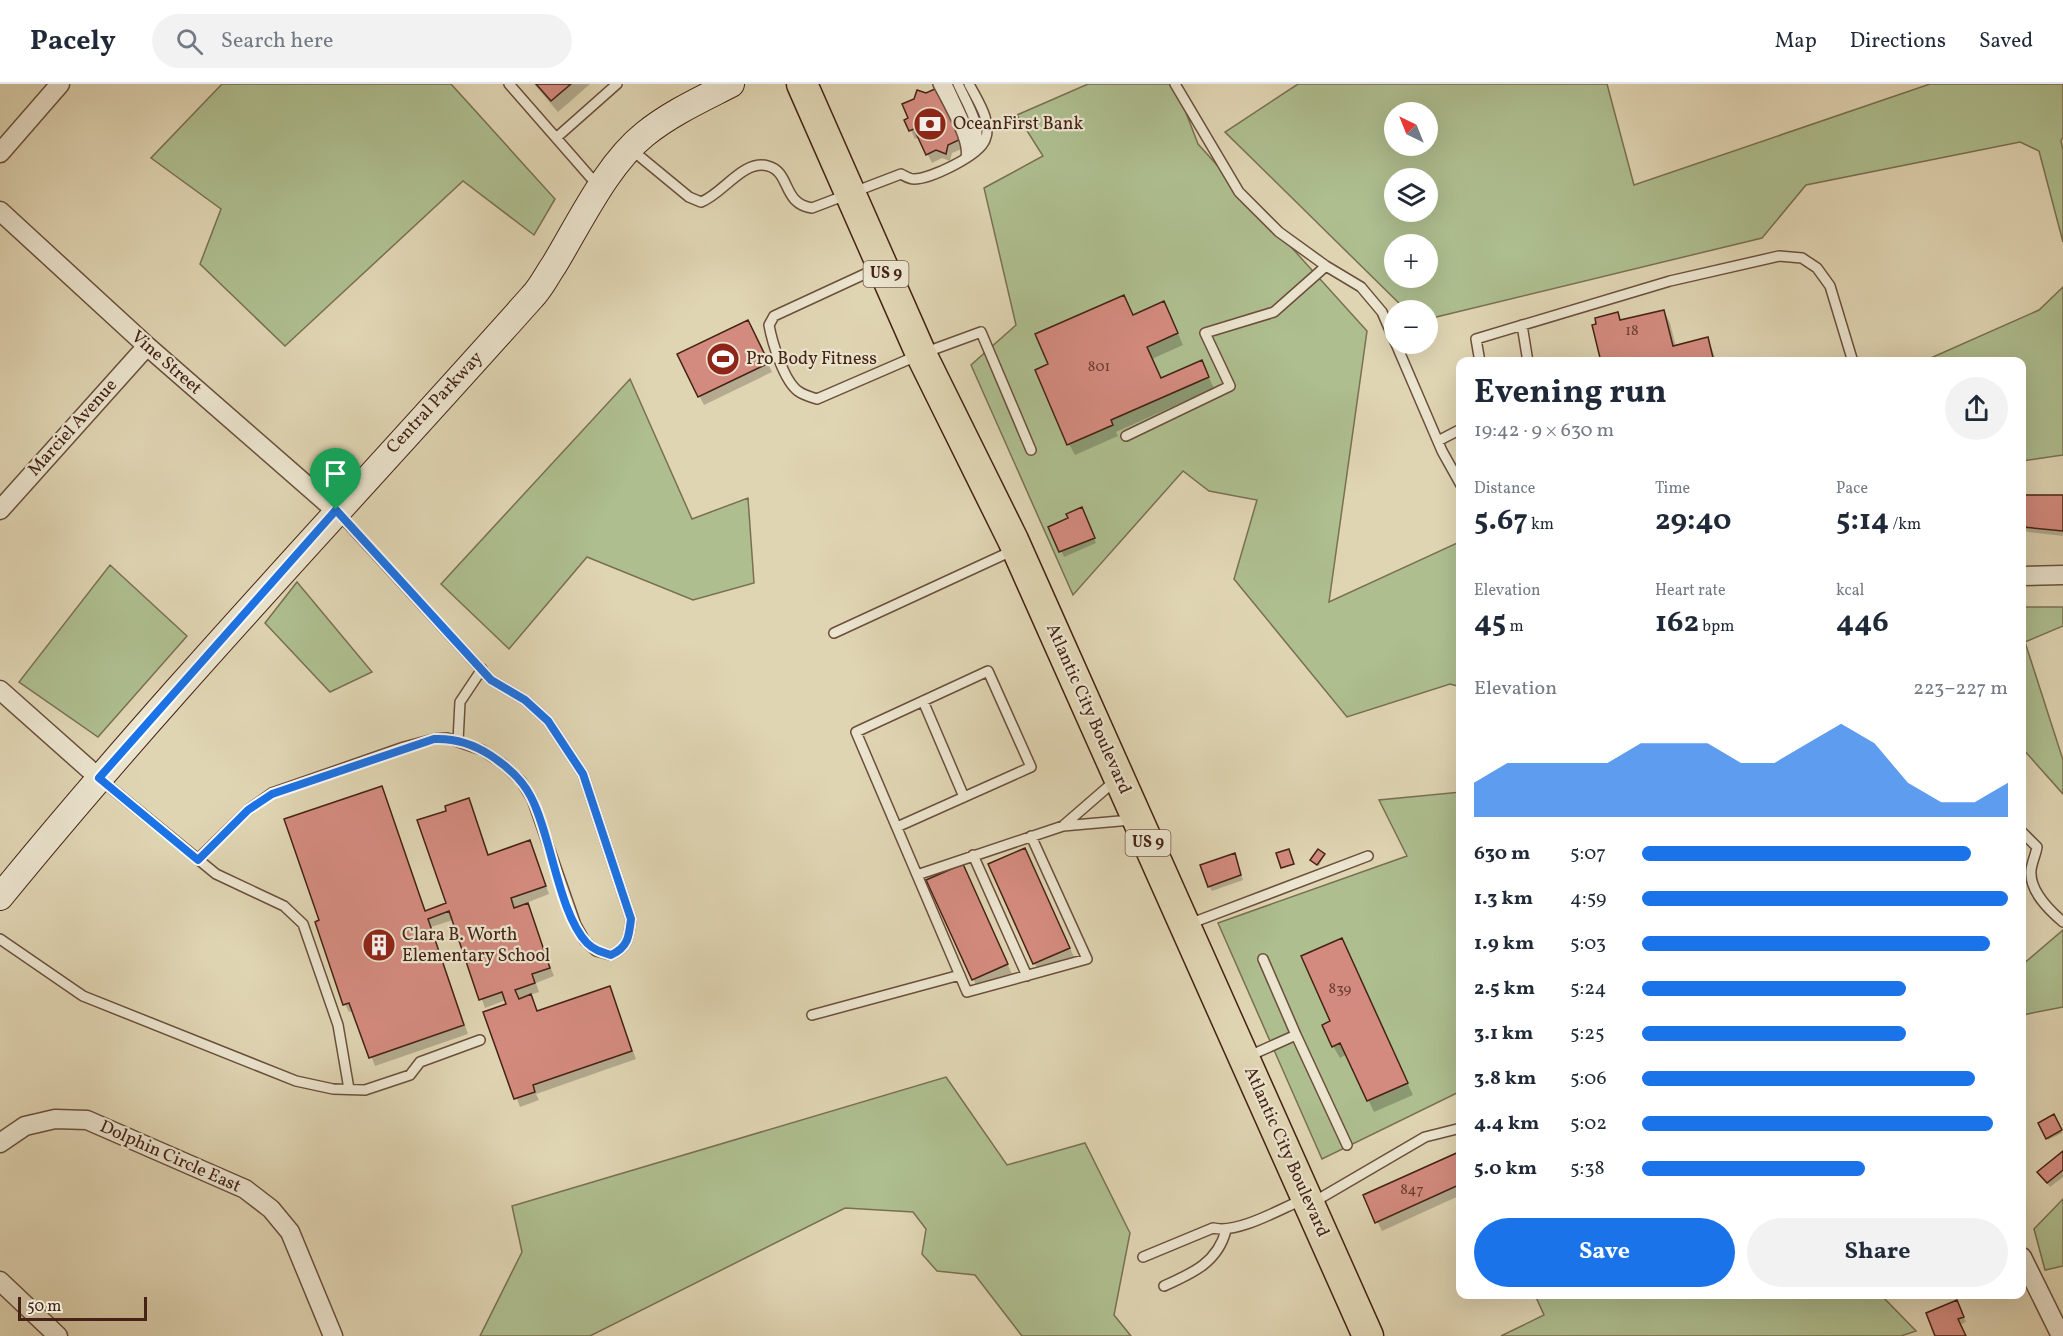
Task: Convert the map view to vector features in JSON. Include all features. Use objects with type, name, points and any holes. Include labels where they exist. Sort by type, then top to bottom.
[{"type":"highway","name":"Atlantic City Boulevard","points":[[802,84],[921,354],[1017,549],[1368,1336]]},
{"type":"main road","name":"Central Parkway","points":[[0,897],[99,778],[336,510],[536,294],[601,189],[630,148],[644,134],[674,114],[731,84]]},
{"type":"street","points":[[0,153],[60,84]]},
{"type":"street","name":"Vine Street","points":[[0,211],[147,346],[336,510]]},
{"type":"street","name":"Marciel Avenue","points":[[0,510],[147,346]]},
{"type":"street","points":[[2026,576],[2063,575]]},
{"type":"street","points":[[0,690],[99,778]]},
{"type":"street","name":"Dolphin Circle East","points":[[0,1143],[26,1126],[55,1119],[87,1120],[245,1189],[271,1209],[290,1232],[333,1336]]},
{"type":"street","points":[[2026,1265],[2061,1336]]},
{"type":"street","points":[[0,1281],[58,1336]]},
{"type":"lane","points":[[509,84],[601,189]]},
{"type":"lane","points":[[556,138],[617,84]]},
{"type":"lane","points":[[938,84],[965,144],[967,150],[965,159]]},
{"type":"lane","points":[[947,84],[972,138],[972,149],[965,159]]},
{"type":"lane","points":[[958,84],[979,137],[974,149],[965,159]]},
{"type":"lane","points":[[630,148],[689,197],[701,202],[711,198],[750,167],[760,164],[771,166],[780,174],[793,201],[802,207],[812,208],[901,174],[911,180],[925,177],[978,151],[985,140],[987,129],[985,116],[969,84]]},
{"type":"lane","points":[[1175,84],[1239,192],[1279,232],[1326,266],[1361,287],[1384,317]]},
{"type":"lane","points":[[1479,357],[1476,339],[1670,280],[1779,256],[1802,258],[1817,268],[1830,286],[1851,357]]},
{"type":"lane","points":[[882,266],[774,316],[769,325],[771,342],[793,386],[800,393],[817,399],[921,354],[981,332],[1031,450]]},
{"type":"lane","points":[[1126,436],[1230,386],[1205,333],[1274,312],[1326,266]]},
{"type":"lane","points":[[1522,326],[1527,357]]},
{"type":"lane","points":[[1400,354],[1438,441],[1456,475]]},
{"type":"lane","points":[[1438,441],[1456,432]]},
{"type":"lane","points":[[198,860],[248,810],[272,794],[434,739],[458,741],[482,750],[503,764],[521,781],[532,799],[567,903],[585,941],[596,951],[611,955],[624,949],[629,936],[631,919],[583,774],[548,721],[525,700],[491,680],[336,510]]},
{"type":"lane","points":[[834,633],[1017,549]]},
{"type":"lane","points":[[458,741],[460,702],[482,669]]},
{"type":"lane","points":[[897,827],[1031,767],[988,671],[856,732],[968,992],[1086,959],[1031,836]]},
{"type":"lane","points":[[923,701],[964,797]]},
{"type":"lane","points":[[99,778],[216,874],[284,906],[303,924],[338,1025],[349,1089]]},
{"type":"lane","points":[[1063,826],[1118,778]]},
{"type":"lane","points":[[917,875],[1063,826],[1137,819]]},
{"type":"lane","points":[[2026,836],[2037,846],[2031,872],[2034,884],[2043,903],[2063,922]]},
{"type":"lane","points":[[974,855],[1027,976]]},
{"type":"lane","points":[[1184,926],[1368,856]]},
{"type":"lane","points":[[0,939],[82,996],[296,1081],[365,1090],[410,1075],[420,1062],[480,1040]]},
{"type":"lane","points":[[1263,959],[1347,1145]]},
{"type":"lane","points":[[812,1015],[960,975]]},
{"type":"lane","points":[[1244,1059],[1296,1035]]},
{"type":"lane","points":[[1143,1257],[1213,1228],[1226,1230],[1308,1201],[1425,1137],[1456,1129]]},
{"type":"lane","points":[[1164,1286],[1192,1274],[1210,1262],[1222,1244],[1226,1230]]},
{"type":"green space","points":[[222,84],[451,84],[555,199],[534,235],[463,181],[285,346],[200,264],[221,209],[151,158]]},
{"type":"green space","points":[[1088,84],[1175,84],[1198,144],[1367,331],[1329,602],[1456,543],[1456,686],[1450,684],[1347,717],[1234,579],[1257,500],[1209,491],[1183,471],[1073,595],[971,365],[1016,325],[984,188],[1043,156],[1017,115]]},
{"type":"green space","points":[[1298,84],[1607,84],[1634,185],[1930,84],[2063,84],[2063,137],[2061,141],[2063,150],[2063,242],[2039,151],[2020,142],[1806,185],[1762,238],[1438,317],[1438,300],[1396,300],[1225,132]]},
{"type":"green space","points":[[2063,287],[2063,455],[2026,460],[2026,357],[1933,357],[2039,310]]},
{"type":"green space","points":[[630,379],[692,519],[748,498],[754,583],[693,600],[587,557],[509,649],[441,584]]},
{"type":"green space","points":[[110,565],[187,636],[98,737],[19,682]]},
{"type":"green space","points":[[297,582],[372,672],[330,692],[265,623]]},
{"type":"green space","points":[[2026,607],[2063,607],[2063,626],[2026,642]]},
{"type":"green space","points":[[2026,645],[2063,760],[2063,794],[2026,752]]},
{"type":"green space","points":[[1456,792],[1456,1093],[1322,1159],[1218,923],[1407,856],[1379,800]]},
{"type":"green space","points":[[2063,930],[2063,1007],[2026,1014],[2026,962]]},
{"type":"green space","points":[[946,1077],[1007,1165],[1085,1143],[1130,1233],[1114,1315],[1131,1336],[1022,1336],[975,1275],[937,1271],[922,1254],[926,1229],[913,1212],[845,1208],[590,1336],[480,1336],[522,1252],[512,1206]]},
{"type":"green space","points":[[2063,1199],[2063,1266],[2045,1270],[2034,1229]]},
{"type":"green space","points":[[1537,1299],[1885,1299],[1916,1331],[1901,1336],[1501,1336],[1544,1315]]},
{"type":"building","points":[[536,84],[571,84],[551,101]]},
{"type":"building","name":"OceanFirst Bank","points":[[965,87],[972,103],[949,113],[961,139],[948,145],[946,154],[936,150],[926,155],[914,129],[909,131],[904,120],[908,118],[902,104],[914,99],[917,90],[926,93],[937,88],[942,98]]},
{"type":"building","points":[[1124,295],[1133,315],[1164,301],[1178,333],[1147,347],[1161,378],[1202,360],[1209,377],[1111,420],[1113,425],[1067,445],[1035,370],[1048,364],[1035,334]]},
{"type":"building","points":[[1664,310],[1673,346],[1708,337],[1713,357],[1600,357],[1592,325],[1596,324],[1595,318],[1618,312],[1620,320]]},
{"type":"building","name":"Pro Body Fitness","points":[[748,320],[769,363],[698,397],[677,354]]},
{"type":"building","points":[[2026,495],[2063,495],[2063,531],[2026,527]]},
{"type":"building","points":[[1082,507],[1095,538],[1059,552],[1048,527],[1068,518],[1066,514]]},
{"type":"building","name":"Clara B. Worth Elementary School","points":[[382,786],[425,911],[446,903],[417,820],[446,811],[445,806],[469,798],[488,855],[530,840],[546,886],[511,898],[514,908],[528,903],[550,968],[532,974],[535,983],[515,990],[519,999],[531,994],[537,1011],[610,986],[632,1051],[533,1085],[535,1092],[514,1099],[483,1012],[506,1004],[502,992],[479,1000],[449,911],[428,919],[464,1025],[369,1058],[349,1003],[343,1005],[315,922],[319,920],[284,819]]},
{"type":"building","points":[[1025,848],[1070,948],[1033,964],[988,864]]},
{"type":"building","points":[[1289,849],[1294,864],[1281,868],[1276,853]]},
{"type":"building","points":[[1318,849],[1325,854],[1317,865],[1310,860]]},
{"type":"building","points":[[1235,853],[1241,875],[1208,887],[1200,865]]},
{"type":"building","points":[[963,864],[1008,964],[972,980],[926,880]]},
{"type":"building","points":[[1342,938],[1408,1083],[1367,1101],[1340,1043],[1332,1047],[1322,1025],[1330,1021],[1301,956]]},
{"type":"building","points":[[2054,1114],[2062,1130],[2046,1139],[2038,1123]]},
{"type":"building","points":[[2063,1151],[2063,1170],[2047,1183],[2037,1172]]},
{"type":"building","points":[[1456,1153],[1456,1186],[1375,1223],[1363,1195]]},
{"type":"building","points":[[1957,1300],[1964,1317],[1958,1319],[1966,1336],[1935,1336],[1926,1313]]},
{"type":"place","name":"OceanFirst Bank","points":[[930,124]]},
{"type":"place","name":"Pro Body Fitness","points":[[723,359]]},
{"type":"place","name":"Clara B. Worth Elementary School","points":[[379,945]]},
{"type":"route","points":[[336,510],[491,680],[525,700],[548,721],[583,774],[631,919],[629,936],[624,949],[611,955],[596,951],[585,941],[567,903],[532,799],[521,781],[503,764],[482,750],[466,743],[447,738],[434,739],[404,747],[272,794],[248,810],[198,860],[99,778],[336,510]]}]
